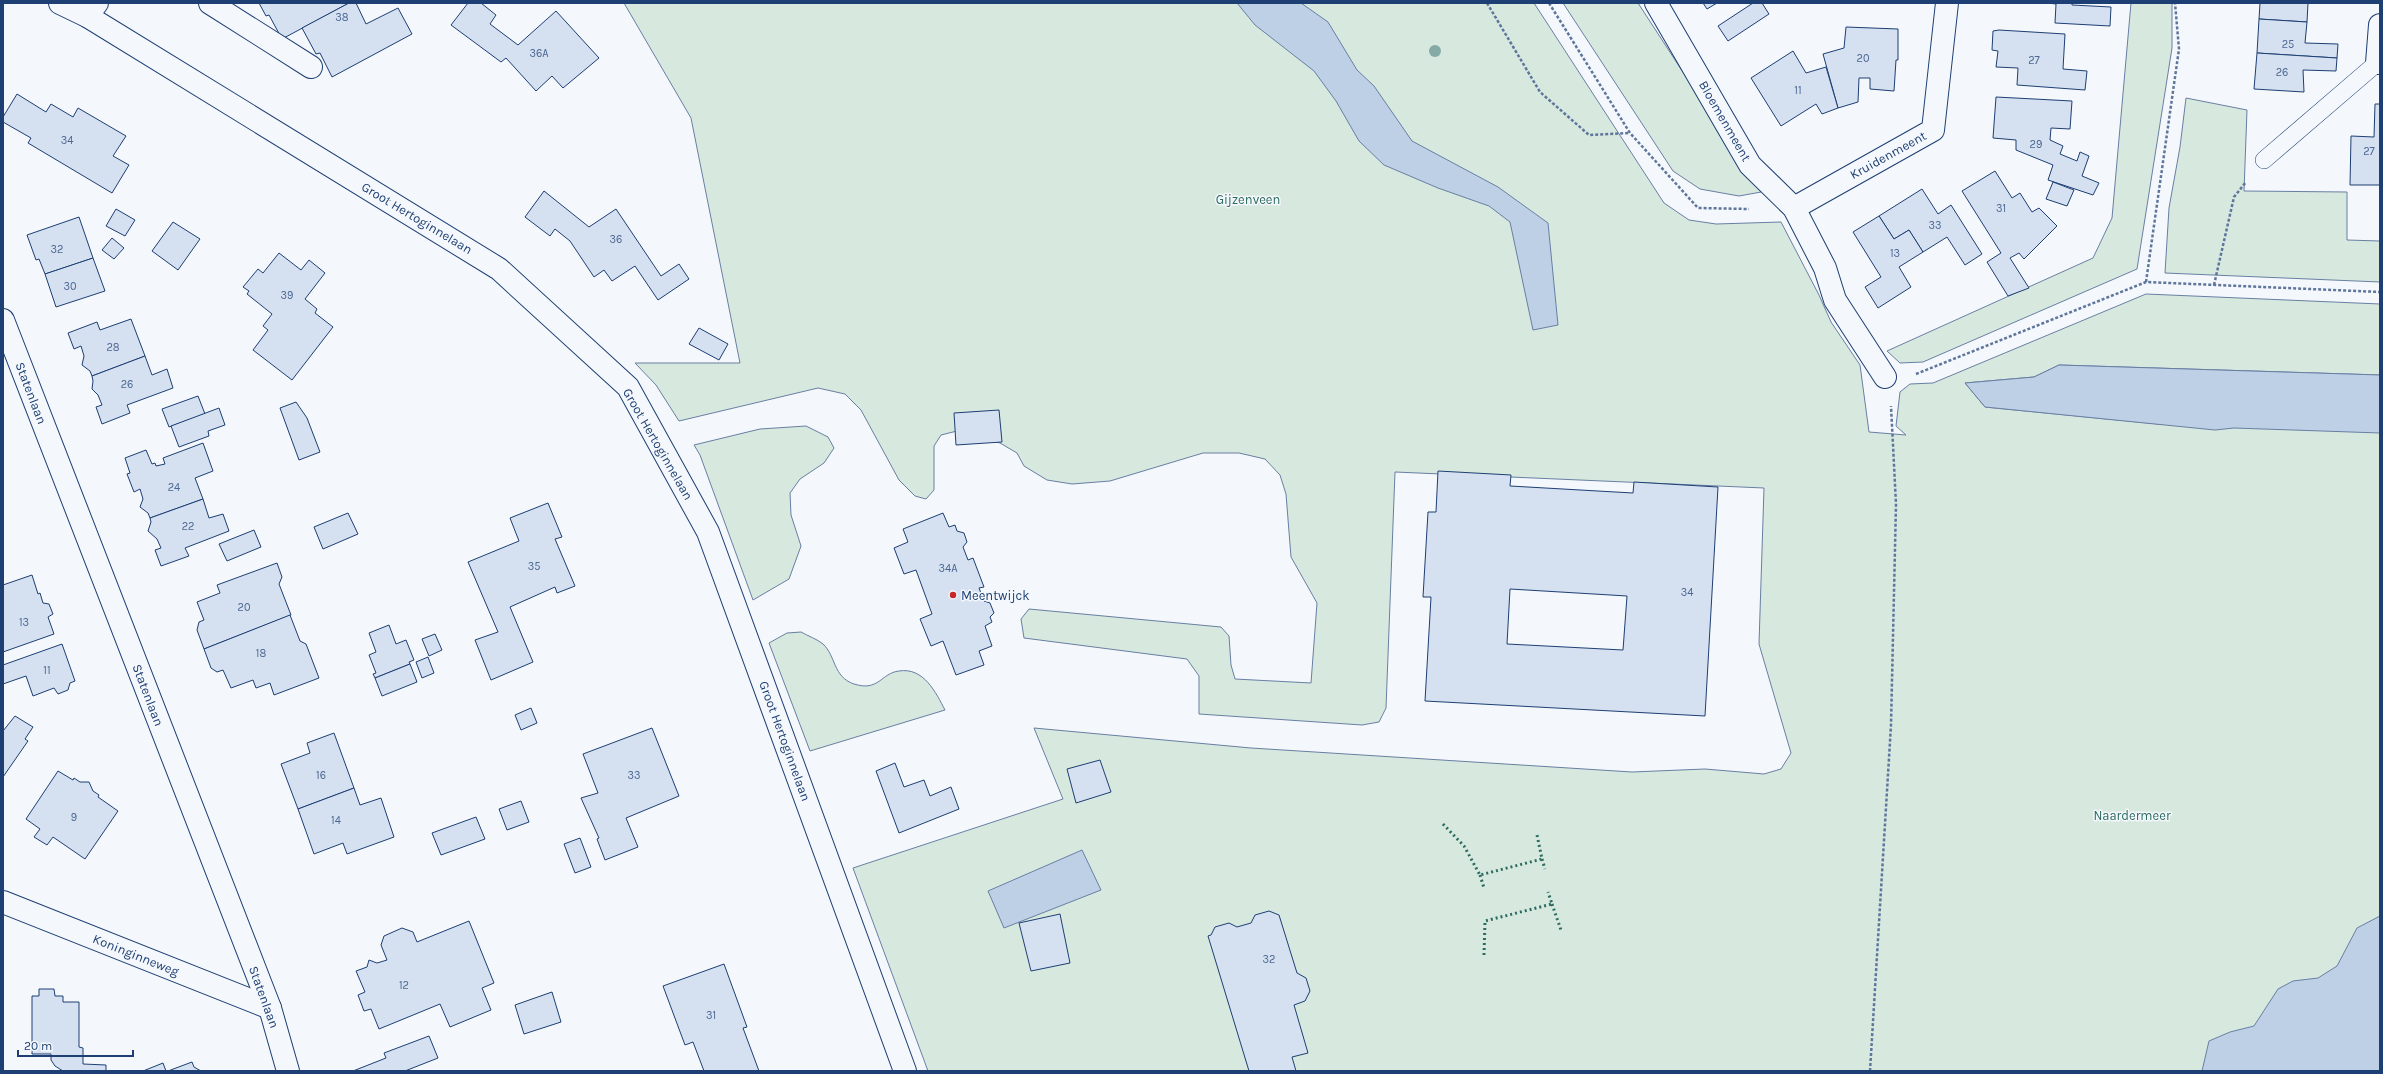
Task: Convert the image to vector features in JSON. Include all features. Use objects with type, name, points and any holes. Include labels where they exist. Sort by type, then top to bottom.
[{"type":"street","name":"Groot Hertoginnelaan","points":[[60,3],[92,10],[499,269],[628,387],[708,532],[905,1071]]},
{"type":"street","points":[[210,3],[311,67]]},
{"type":"street","name":"Bloemenmeent","points":[[1656,3],[1750,165],[1794,208],[1825,268],[1836,300],[1885,377]]},
{"type":"street","name":"Kruidenmeent","points":[[1794,208],[1933,130],[1947,3]]},
{"type":"street","points":[[2378,63],[2380,25]]},
{"type":"street","name":"Statenlaan","points":[[3,320],[270,1008],[288,1071]]},
{"type":"street","name":"Koninginneweg","points":[[3,902],[270,1008]]},
{"type":"lane","points":[[2264,160],[2378,63]]},
{"type":"path","points":[[1487,3],[1540,92],[1590,136],[1630,132]]},
{"type":"path","points":[[1549,3],[1630,132],[1698,208],[1794,208]]},
{"type":"path","points":[[2146,282],[2179,49],[2175,3]]},
{"type":"path","points":[[2214,284],[2234,197],[2264,160]]},
{"type":"path","points":[[1870,1071],[1892,726],[1896,504],[1890,397],[1885,377],[1920,374],[2146,282],[2380,292]]},
{"type":"green space","points":[[624,3],[1534,3],[1664,203],[1689,220],[1716,224],[1781,222],[1819,295],[1831,322],[1860,365],[1869,432],[1906,435],[1896,426],[1900,392],[1910,384],[1933,383],[2146,294],[2380,304],[2380,375],[2059,365],[2034,377],[1965,383],[1985,407],[2158,424],[2380,431],[2380,1071],[928,1071],[853,868],[1063,799],[1034,728],[1251,748],[1632,772],[1705,769],[1764,774],[1781,769],[1791,753],[1759,644],[1764,488],[1395,472],[1386,708],[1379,722],[1362,725],[1199,714],[1199,676],[1187,659],[1024,638],[1021,619],[1029,609],[1221,627],[1229,636],[1231,665],[1235,679],[1311,683],[1317,603],[1291,557],[1286,494],[1280,475],[1265,459],[1239,453],[1203,453],[1110,481],[1072,484],[1047,480],[1024,466],[1017,453],[1000,443],[957,431],[941,435],[934,446],[934,490],[926,499],[915,496],[899,480],[861,410],[845,394],[818,388],[679,421],[656,385],[635,363],[740,363],[691,118]]},
{"type":"green space","points":[[1563,3],[1638,3],[1761,192],[1739,196],[1700,189],[1673,171]]},
{"type":"green space","points":[[2131,3],[2172,3],[2172,48],[2137,269],[1923,362],[1900,363],[1887,351],[2093,258],[2112,218]]},
{"type":"green space","points":[[2186,98],[2247,110],[2244,191],[2347,192],[2347,240],[2380,241],[2380,282],[2165,273],[2169,208],[2180,147]]},
{"type":"green space","points":[[806,426],[828,437],[834,448],[824,463],[800,479],[790,493],[791,515],[801,546],[789,579],[753,600],[700,455],[694,445],[760,429]]},
{"type":"green space","points":[[801,632],[823,644],[830,654],[838,671],[847,681],[862,686],[869,686],[893,672],[908,671],[915,673],[922,677],[933,689],[945,710],[810,751],[769,643],[787,633]]},
{"type":"water","points":[[1237,3],[1301,3],[1328,22],[1357,70],[1374,86],[1412,141],[1498,187],[1548,223],[1558,325],[1533,330],[1510,222],[1489,206],[1438,188],[1384,165],[1359,141],[1336,101],[1314,71],[1255,25]]},
{"type":"water","points":[[2059,365],[2380,375],[2380,433],[2234,428],[2215,430],[1985,407],[1965,383],[2034,377]]},
{"type":"water","points":[[1082,850],[1101,890],[1004,928],[988,891]]},
{"type":"water","points":[[2380,916],[2380,1071],[2202,1071],[2209,1041],[2230,1032],[2254,1026],[2278,989],[2293,981],[2318,978],[2337,966],[2357,928]]},
{"type":"building","points":[[259,3],[349,3],[282,39],[269,15],[266,16]]},
{"type":"building","points":[[349,3],[356,3],[366,24],[398,8],[412,34],[332,77],[320,53],[316,54],[302,28]]},
{"type":"building","points":[[468,3],[481,3],[496,15],[490,24],[518,45],[556,11],[599,58],[563,88],[552,76],[536,91],[506,58],[501,62],[451,25]]},
{"type":"building","points":[[1703,3],[1717,3],[1707,9]]},
{"type":"building","points":[[1753,3],[1762,3],[1769,14],[1728,41],[1718,26]]},
{"type":"building","points":[[2048,3],[2072,3],[2072,5],[2111,7],[2110,26],[2055,23],[2056,4]]},
{"type":"building","points":[[2260,3],[2308,3],[2307,22],[2259,19]]},
{"type":"building","points":[[2259,19],[2307,22],[2305,43],[2338,44],[2337,58],[2257,53]]},
{"type":"building","points":[[1846,27],[1898,29],[1898,60],[1896,60],[1894,91],[1870,89],[1870,78],[1859,78],[1858,102],[1838,108],[1823,54],[1844,48]]},
{"type":"building","points":[[1999,30],[2065,34],[2063,69],[2087,71],[2085,90],[2017,85],[2018,68],[1996,67],[1998,51],[1992,50],[1993,31]]},
{"type":"building","points":[[1793,51],[1806,73],[1826,67],[1838,108],[1822,114],[1816,104],[1781,126],[1751,78]]},
{"type":"building","points":[[2257,53],[2337,58],[2336,71],[2303,70],[2304,92],[2254,89]]},
{"type":"building","points":[[17,94],[46,112],[51,104],[73,117],[78,108],[126,136],[113,156],[129,165],[112,193],[28,143],[31,138],[3,122],[3,117]]},
{"type":"building","points":[[1996,97],[2072,101],[2070,129],[2051,128],[2050,140],[2063,146],[2060,154],[2077,161],[2080,152],[2089,156],[2082,176],[2099,183],[2093,195],[2048,180],[2053,165],[2016,150],[2016,140],[1993,138]]},
{"type":"building","points":[[2375,104],[2380,104],[2380,185],[2350,185],[2351,136],[2374,137]]},
{"type":"building","points":[[1995,171],[2012,198],[2020,193],[2032,212],[2039,208],[2057,226],[2024,259],[2019,253],[2010,258],[2029,288],[2008,296],[1987,262],[2001,253],[1962,191]]},
{"type":"building","points":[[2053,182],[2074,190],[2067,206],[2046,199]]},
{"type":"building","points":[[1922,189],[1938,214],[1951,205],[1982,254],[1965,265],[1947,237],[1923,252],[1909,230],[1894,239],[1879,216]]},
{"type":"building","points":[[544,191],[589,227],[616,209],[661,276],[679,264],[689,279],[658,300],[635,266],[612,281],[604,270],[594,277],[570,241],[555,229],[550,236],[525,217]]},
{"type":"building","points":[[116,209],[135,220],[125,236],[106,226]]},
{"type":"building","points":[[1879,216],[1894,239],[1909,230],[1923,252],[1899,267],[1911,287],[1878,308],[1865,287],[1881,277],[1853,232]]},
{"type":"building","points":[[79,217],[93,258],[45,274],[39,259],[36,260],[27,235]]},
{"type":"building","points":[[173,222],[200,239],[178,270],[152,251]]},
{"type":"building","points":[[112,238],[124,248],[114,259],[102,250]]},
{"type":"building","points":[[279,253],[301,270],[309,260],[325,273],[305,299],[317,309],[315,313],[333,327],[292,380],[253,350],[268,330],[263,326],[272,314],[247,294],[249,291],[243,287],[258,269],[263,273]]},
{"type":"building","points":[[93,258],[105,291],[56,307],[45,274]]},
{"type":"building","points":[[131,319],[145,356],[92,376],[90,371],[82,365],[84,356],[81,346],[74,349],[68,333],[97,322],[100,330]]},
{"type":"building","points":[[699,328],[728,344],[719,360],[689,344]]},
{"type":"building","points":[[145,356],[152,375],[167,369],[173,388],[127,405],[130,413],[102,424],[96,407],[102,405],[98,395],[92,389],[92,376]]},
{"type":"building","points":[[198,396],[205,414],[169,427],[162,409]]},
{"type":"building","points":[[296,402],[307,418],[320,452],[299,460],[280,408]]},
{"type":"building","points":[[219,408],[225,425],[208,431],[209,436],[179,447],[171,426]]},
{"type":"building","points":[[999,410],[1002,442],[956,445],[954,413]]},
{"type":"building","points":[[203,443],[213,471],[195,478],[203,499],[150,518],[148,513],[140,507],[143,499],[140,489],[134,492],[127,474],[130,473],[125,458],[146,450],[152,464],[155,463],[156,466],[165,464],[163,458]]},
{"type":"building","points":[[1438,471],[1511,475],[1510,486],[1633,493],[1634,482],[1718,487],[1705,716],[1425,701],[1431,597],[1423,597],[1428,512],[1436,512]],"holes":[[[1510,589],[1627,596],[1623,650],[1507,644]]]},
{"type":"building","points":[[203,499],[209,518],[223,514],[229,531],[185,548],[189,556],[161,566],[155,550],[161,548],[157,539],[148,531],[151,522],[150,518]]},
{"type":"building","points":[[548,503],[562,537],[555,539],[575,586],[557,593],[555,587],[510,607],[533,662],[491,680],[475,640],[498,632],[468,562],[519,541],[510,518]]},
{"type":"building","points":[[348,513],[358,534],[323,549],[314,527]]},
{"type":"building","name":"Meentwijck","points":[[943,513],[949,527],[955,525],[957,531],[964,533],[967,542],[963,547],[968,560],[973,558],[984,587],[979,588],[984,601],[990,603],[994,613],[990,617],[992,622],[985,626],[992,646],[979,651],[984,665],[956,675],[943,641],[931,646],[920,619],[932,614],[916,570],[904,574],[894,548],[908,542],[903,529]]},
{"type":"building","points":[[254,530],[261,547],[227,561],[219,544]]},
{"type":"building","points":[[277,563],[282,577],[279,584],[291,615],[204,649],[197,630],[199,622],[204,620],[197,602],[220,593],[217,585]]},
{"type":"building","points":[[32,575],[38,594],[40,593],[43,603],[49,604],[53,614],[48,617],[54,634],[3,652],[3,585]]},
{"type":"building","points":[[290,615],[300,641],[306,644],[319,678],[274,695],[270,683],[256,688],[253,680],[231,688],[223,670],[217,672],[211,668],[204,649]]},
{"type":"building","points":[[389,625],[396,644],[406,640],[414,660],[409,662],[410,664],[375,678],[373,674],[376,673],[369,655],[376,652],[369,633]]},
{"type":"building","points":[[435,634],[442,650],[429,656],[422,639]]},
{"type":"building","points":[[62,644],[75,681],[70,683],[68,690],[58,694],[54,688],[33,696],[26,676],[3,684],[3,665]]},
{"type":"building","points":[[428,657],[434,673],[422,678],[416,662]]},
{"type":"building","points":[[410,664],[417,682],[382,696],[375,678]]},
{"type":"building","points":[[531,708],[537,723],[521,730],[515,715]]},
{"type":"building","points":[[15,716],[33,727],[25,739],[28,741],[3,777],[3,731]]},
{"type":"building","points":[[652,728],[679,796],[626,818],[638,847],[605,860],[597,839],[599,838],[581,798],[598,793],[583,754]]},
{"type":"building","points":[[334,733],[354,788],[298,809],[281,764],[310,753],[307,743]]},
{"type":"building","points":[[1100,760],[1111,792],[1076,803],[1067,769]]},
{"type":"building","points":[[895,763],[904,787],[924,780],[930,796],[951,787],[959,809],[899,833],[876,771]]},
{"type":"building","points":[[58,771],[73,780],[74,778],[80,782],[89,782],[93,791],[99,795],[98,797],[118,811],[85,859],[53,837],[47,845],[34,837],[40,829],[26,819]]},
{"type":"building","points":[[354,788],[360,805],[381,798],[394,837],[347,854],[343,843],[314,854],[298,809]]},
{"type":"building","points":[[521,801],[529,822],[507,830],[499,809]]},
{"type":"building","points":[[476,817],[485,839],[441,855],[432,833]]},
{"type":"building","points":[[580,838],[591,867],[575,873],[564,844]]},
{"type":"building","points":[[1269,911],[1279,915],[1297,973],[1306,978],[1310,991],[1305,1001],[1294,1005],[1308,1053],[1292,1057],[1296,1071],[1249,1071],[1208,936],[1211,935],[1215,927],[1229,923],[1237,927],[1251,923],[1255,915]]},
{"type":"building","points":[[1060,914],[1070,963],[1031,971],[1019,923]]},
{"type":"building","points":[[469,921],[494,983],[482,988],[491,1010],[450,1027],[440,1004],[379,1029],[371,1009],[364,1011],[358,995],[365,992],[356,971],[367,967],[369,960],[377,963],[387,960],[381,945],[384,936],[402,928],[413,932],[417,942]]},
{"type":"building","points":[[724,964],[747,1027],[743,1028],[759,1071],[704,1071],[693,1042],[685,1045],[663,986]]},
{"type":"building","points":[[39,989],[54,989],[55,996],[63,996],[63,1002],[79,1002],[79,1047],[83,1048],[83,1064],[106,1065],[106,1071],[63,1071],[55,1066],[51,1060],[51,1054],[32,1054],[32,996],[39,996]]},
{"type":"building","points":[[552,992],[561,1022],[524,1034],[515,1005]]},
{"type":"building","points":[[429,1036],[438,1058],[405,1071],[353,1071],[386,1058],[384,1053]]},
{"type":"building","points":[[192,1062],[194,1067],[201,1071],[168,1071]]},
{"type":"building","points":[[163,1063],[166,1071],[143,1071]]},
{"type":"hedge","points":[[1443,824],[1464,846],[1480,875],[1542,859],[1537,835]]},
{"type":"hedge","points":[[1542,859],[1545,869]]},
{"type":"hedge","points":[[1480,875],[1484,888]]},
{"type":"hedge","points":[[1484,955],[1485,921],[1552,904],[1548,892]]},
{"type":"hedge","points":[[1552,904],[1561,930]]},
{"type":"place","name":"Meentwijck","points":[[953,595]]},
{"type":"park label","name":"Gijzenveen","points":[[1248,199]]},
{"type":"park label","name":"Naardermeer","points":[[2132,815]]}]
